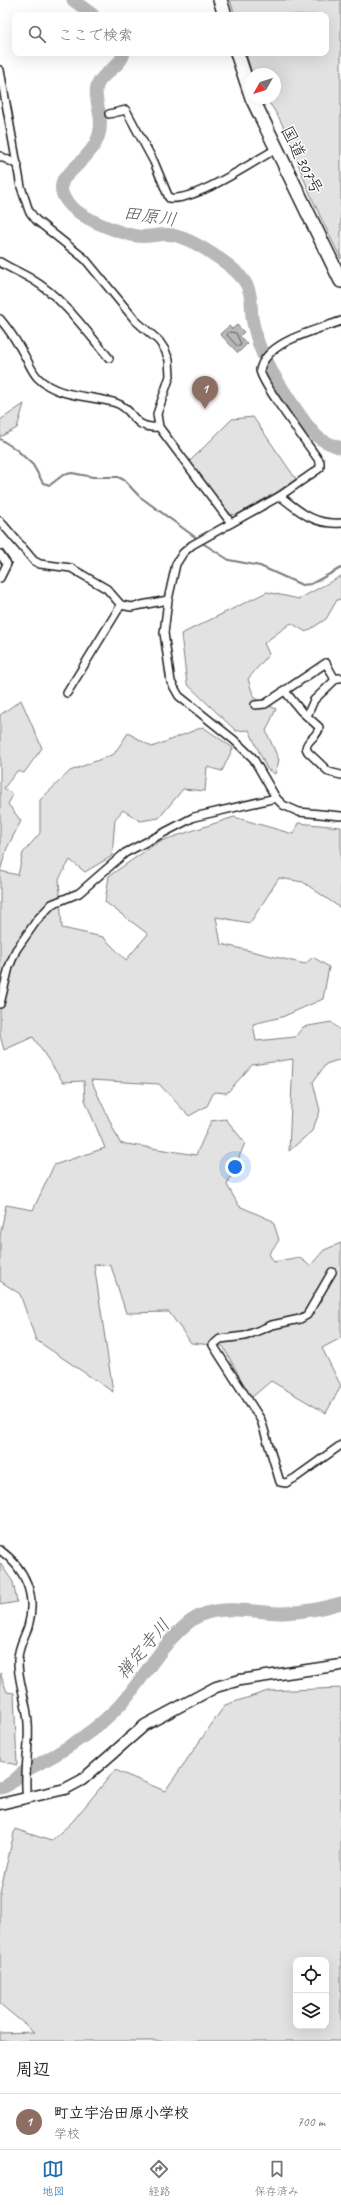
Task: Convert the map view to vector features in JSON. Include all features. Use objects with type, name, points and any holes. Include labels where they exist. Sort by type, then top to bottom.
[{"type":"highway","points":[[220,0],[224,12]]},
{"type":"highway","points":[[238,56],[245,77]]},
{"type":"highway","name":"国道307号","points":[[255,104],[341,281]]},
{"type":"main road","points":[[0,1804],[65,1789],[82,1780],[145,1724],[216,1687],[240,1680],[341,1665]]},
{"type":"street","points":[[0,70],[25,201],[36,220],[85,258],[136,321],[160,341],[170,360],[170,376],[157,414],[159,427],[231,522]]},
{"type":"street","points":[[109,114],[126,110],[154,162],[169,198],[178,199],[218,183],[276,149]]},
{"type":"street","points":[[0,156],[18,165]]},
{"type":"street","points":[[0,262],[33,280],[46,290],[71,314],[109,358]]},
{"type":"street","points":[[0,319],[10,331],[37,378],[48,386],[90,399],[116,403],[122,406],[141,425],[159,427]]},
{"type":"street","points":[[341,321],[282,343],[268,356],[262,364],[260,370],[261,376],[321,464],[319,470],[280,496],[192,545],[183,553],[176,564],[168,600],[164,633],[168,672],[174,687],[180,696],[234,740],[253,758],[276,798],[283,805],[299,812],[341,816]]},
{"type":"street","points":[[280,496],[309,518],[322,523],[341,523]]},
{"type":"street","points":[[0,521],[34,562],[71,568],[107,589],[121,605],[131,607],[168,600]]},
{"type":"street","points":[[0,554],[7,564],[0,578]]},
{"type":"street","points":[[67,693],[121,605]]},
{"type":"street","points":[[255,705],[265,704],[326,663],[331,675],[338,678],[314,700],[307,716]]},
{"type":"street","points":[[284,690],[316,724],[319,730],[306,743],[306,748],[329,772],[341,775]]},
{"type":"street","points":[[0,1004],[9,967],[16,950],[37,920],[51,905],[79,892],[126,853],[194,817],[276,798]]},
{"type":"street","points":[[332,1272],[307,1315],[300,1319],[272,1325],[245,1336],[220,1339],[213,1345],[261,1420],[280,1482],[286,1483],[295,1478],[341,1445]]},
{"type":"street","points":[[0,1550],[17,1565],[25,1576],[32,1602],[31,1613],[18,1659],[28,1724],[27,1771],[25,1787],[27,1799]]},
{"type":"shaded area","points":[[230,0],[341,0],[341,259],[318,212],[279,117],[270,104],[281,104],[281,68],[250,68],[247,56],[329,56],[329,12],[234,12]]},
{"type":"shaded area","points":[[24,404],[17,428],[0,437],[0,420]]},
{"type":"shaded area","points":[[253,417],[296,479],[277,492],[236,515],[230,514],[189,462],[232,419]]},
{"type":"shaded area","points":[[341,576],[341,599],[337,600],[326,619],[306,632],[291,623],[264,643],[269,654],[248,679],[254,698],[276,709],[266,731],[279,760],[275,774],[267,769],[249,730],[236,731],[187,684],[181,634],[267,592],[299,599]]},
{"type":"shaded area","points":[[21,700],[42,748],[24,773],[17,771],[4,788],[13,795],[8,804],[21,821],[7,848],[0,871],[0,715]]},
{"type":"shaded area","points":[[203,727],[233,748],[222,771],[207,767],[205,791],[183,789],[159,818],[140,821],[123,810],[115,819],[112,856],[85,872],[70,860],[59,879],[62,928],[103,937],[126,960],[148,934],[105,902],[109,876],[158,842],[234,817],[293,834],[298,823],[341,827],[341,906],[339,907],[303,882],[279,878],[250,923],[216,917],[221,944],[305,964],[313,957],[329,967],[323,999],[282,1017],[253,1024],[256,1041],[295,1037],[303,1027],[331,1022],[341,1031],[341,1059],[326,1064],[313,1082],[320,1111],[312,1131],[289,1151],[293,1059],[252,1065],[227,1093],[214,1092],[207,1106],[189,1116],[159,1084],[91,1080],[120,1143],[196,1155],[211,1121],[226,1119],[245,1143],[227,1185],[239,1206],[273,1221],[279,1240],[269,1254],[274,1262],[299,1257],[310,1266],[324,1250],[341,1243],[341,1338],[322,1348],[341,1386],[326,1413],[271,1381],[251,1398],[223,1346],[191,1343],[169,1312],[126,1313],[111,1266],[94,1264],[113,1392],[36,1340],[20,1294],[0,1281],[0,1236],[6,1205],[33,1210],[54,1165],[105,1148],[85,1100],[84,1081],[63,1082],[33,1037],[4,1050],[0,1035],[0,871],[18,875],[23,853],[40,833],[40,800],[70,771],[114,754],[128,733],[152,747]]},
{"type":"shaded area","points":[[0,1563],[13,1582],[17,1602],[0,1605]]},
{"type":"shaded area","points":[[0,1673],[7,1692],[14,1693],[17,1765],[0,1761]]},
{"type":"shaded area","points":[[341,1688],[341,2041],[0,2041],[0,2033],[34,2032],[0,2004],[0,1892],[15,1829],[51,1841],[72,1822],[115,1770],[165,1791],[225,1705],[268,1691]]},
{"type":"water","points":[[237,325],[244,332],[240,336],[247,344],[238,353],[220,334],[229,326],[232,329]]},
{"type":"waterway","name":"田原川","points":[[73,0],[89,12]]},
{"type":"waterway","name":"田原川","points":[[123,56],[119,63],[99,81],[97,86],[96,97],[100,117],[98,137],[90,152],[63,180],[62,191],[66,201],[75,210],[87,218],[114,230],[137,236],[173,235],[184,238],[223,261],[233,269],[246,283],[251,299],[252,318],[258,342],[265,358],[279,382],[313,432],[327,443],[341,448]]},
{"type":"waterway","points":[[0,439],[17,450],[33,465],[43,483],[50,485],[63,475],[72,473],[93,477],[118,477],[124,480],[139,496],[195,537]]},
{"type":"waterway","points":[[204,544],[229,560],[260,566],[302,585],[311,584],[341,568]]},
{"type":"waterway","name":"禅定寺川","points":[[0,1788],[11,1783],[23,1772],[65,1749],[100,1724],[130,1694],[163,1649],[181,1629],[192,1620],[213,1611],[237,1610],[291,1613],[320,1609],[341,1603]]},
{"type":"place","name":"町立宇治田原小学校","points":[[205,409]]}]
